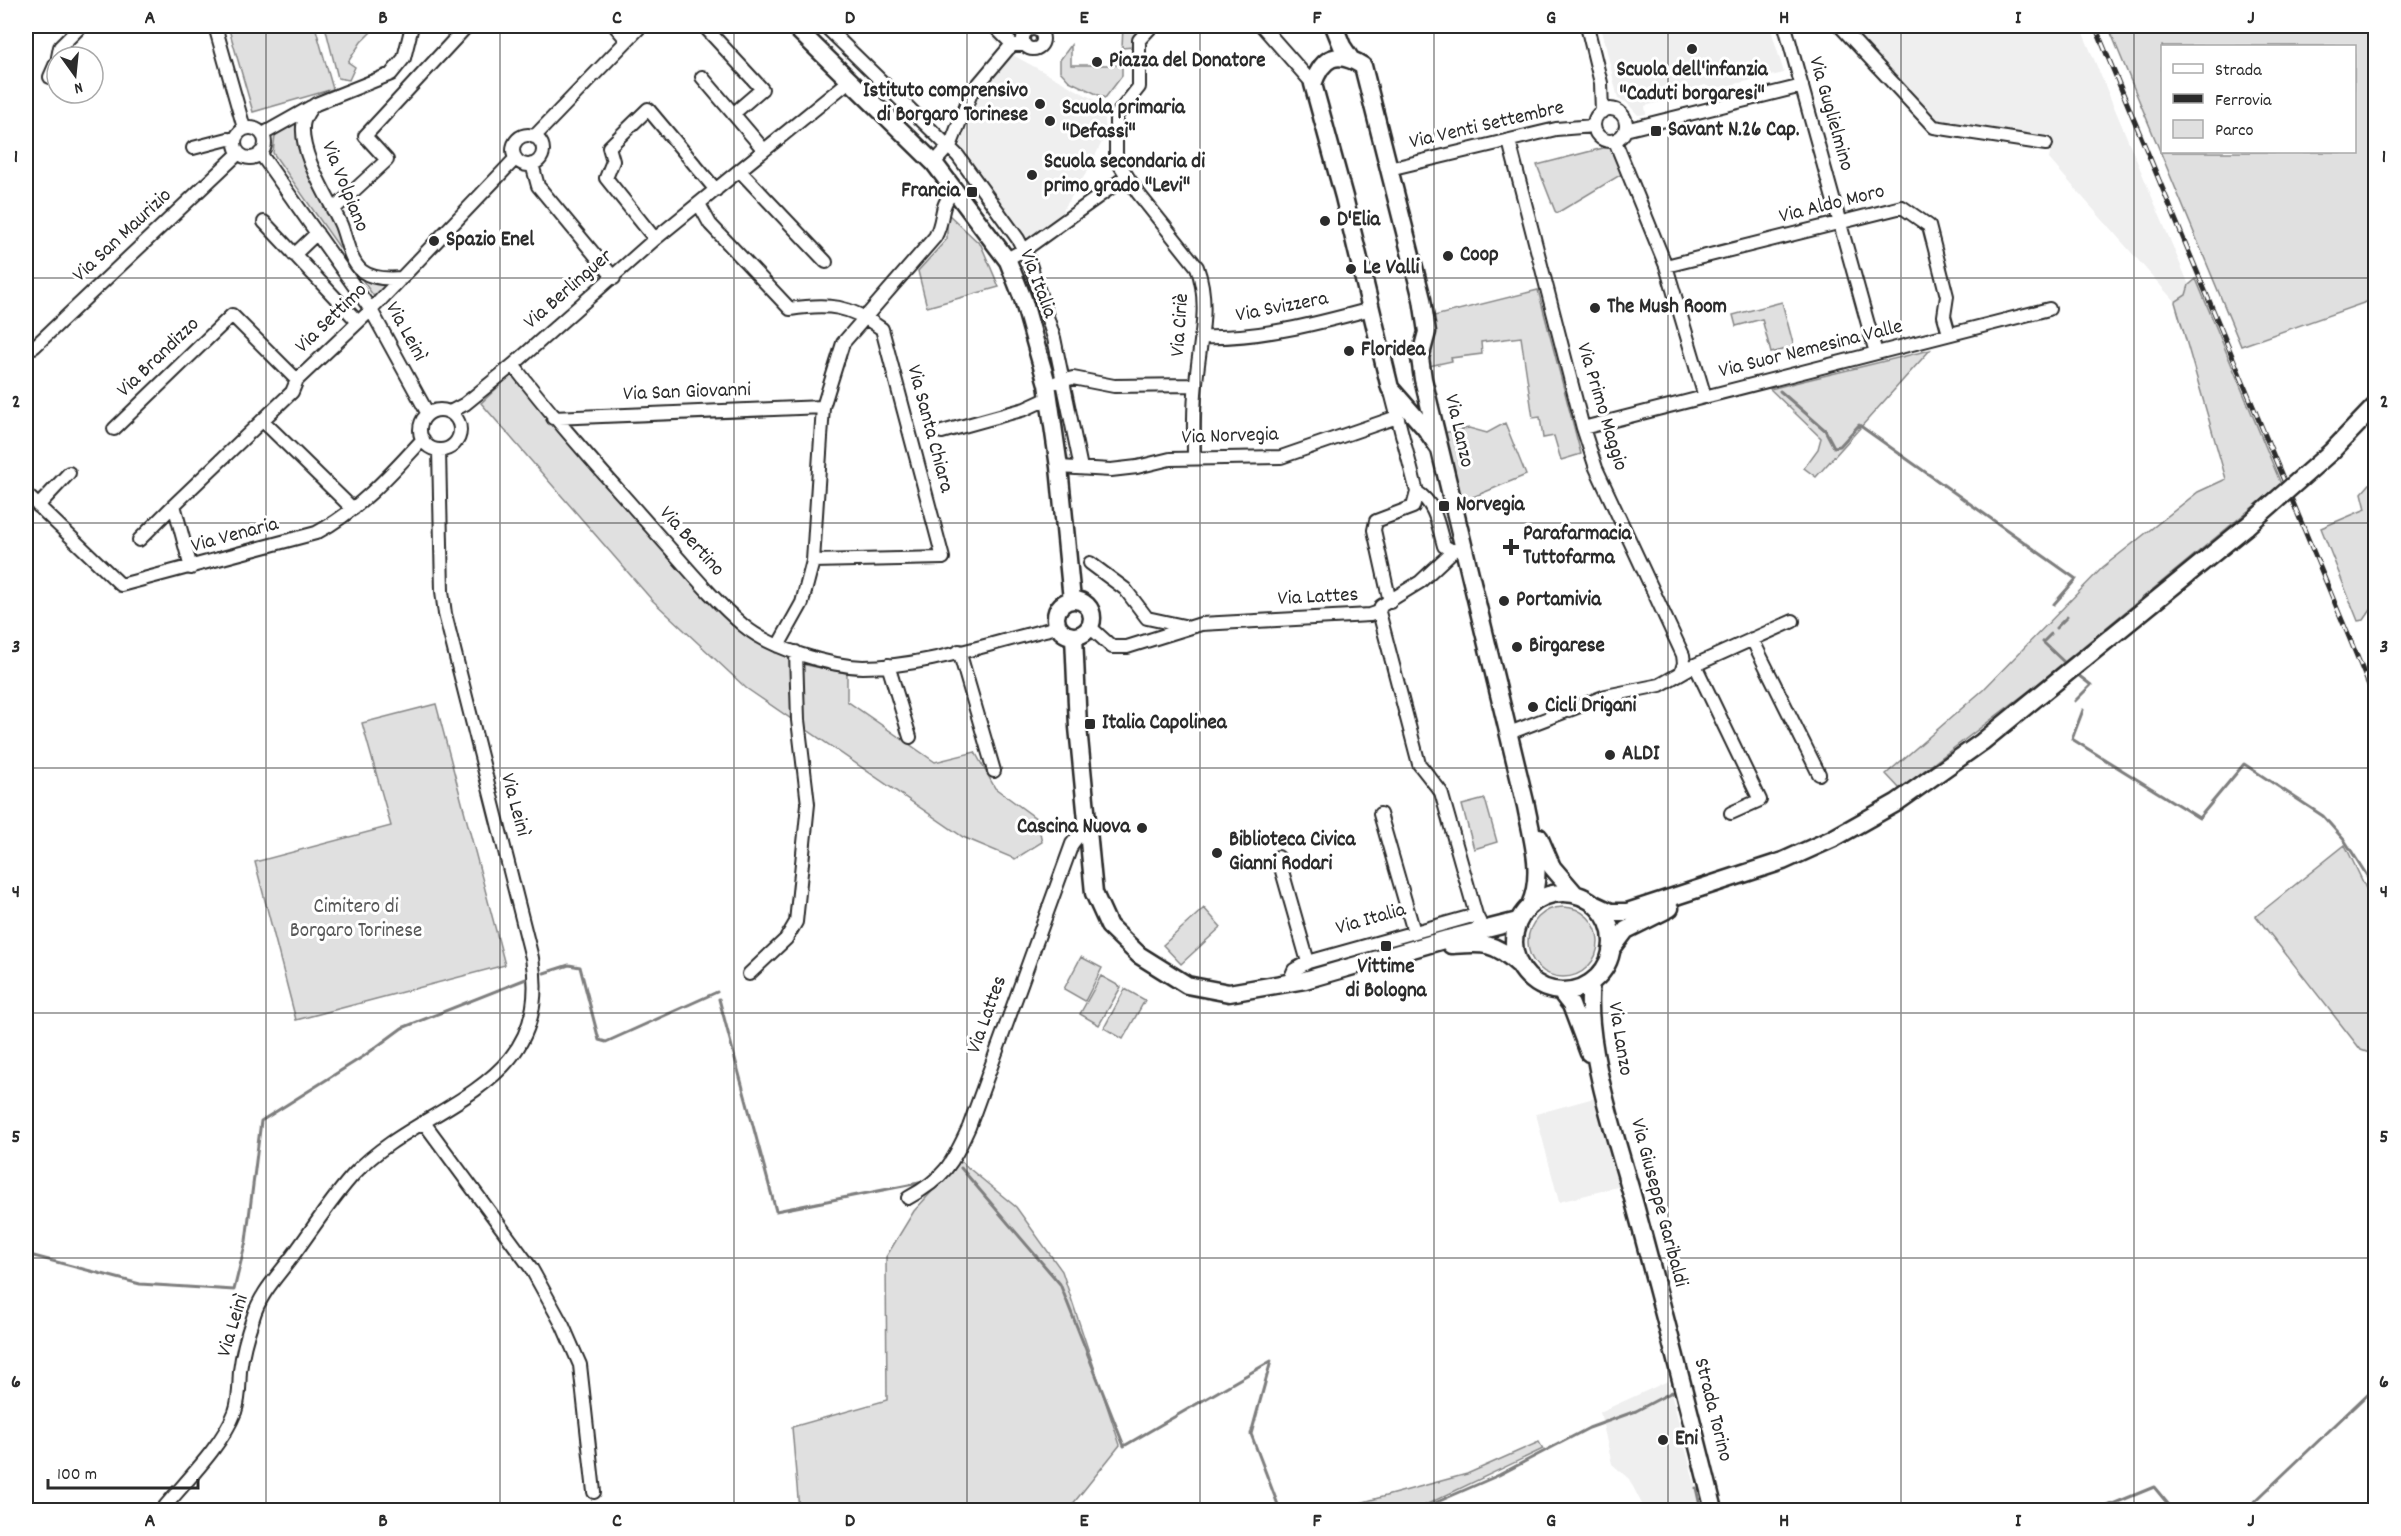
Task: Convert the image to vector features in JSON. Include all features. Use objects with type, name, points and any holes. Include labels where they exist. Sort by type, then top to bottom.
[{"type":"street","points":[[62,45],[81,26]]},
{"type":"street","points":[[215,26],[244,128]]},
{"type":"street","points":[[263,134],[321,101],[391,74],[404,58],[412,26]]},
{"type":"street","points":[[333,210],[387,160],[365,136],[467,26]]},
{"type":"street","points":[[615,26],[627,40]]},
{"type":"street","points":[[534,137],[641,26]]},
{"type":"street","points":[[704,26],[762,89],[733,114]]},
{"type":"street","name":"Via Italia","points":[[794,26],[934,163],[1007,259],[1023,299],[1048,391],[1059,467],[1072,600]]},
{"type":"street","name":"Via Italia","points":[[825,26],[958,156],[1024,250],[1054,338],[1081,468]]},
{"type":"street","points":[[934,163],[948,147],[971,93],[1018,45],[1023,38],[1022,29],[1045,29],[1043,42],[1033,50],[1018,45],[994,26]]},
{"type":"street","points":[[1152,26],[1160,26]]},
{"type":"street","name":"Via Ciriè","points":[[1152,26],[1138,40],[1139,87],[1116,116],[1116,159],[1197,267],[1204,295],[1195,385],[1194,458]]},
{"type":"street","points":[[1263,26],[1315,85],[1392,387],[1398,393],[1407,394],[1414,391],[1419,384],[1417,355],[1422,336],[1421,315],[1362,74],[1351,62],[1335,60],[1322,69],[1315,85],[1417,492],[1413,507],[1376,521],[1374,530],[1390,602]]},
{"type":"street","points":[[1587,26],[1608,111]]},
{"type":"street","name":"Via Guglielmino","points":[[1785,26],[1876,353]]},
{"type":"street","points":[[1840,26],[1934,127],[2046,144]]},
{"type":"street","name":"Via Lanzo","points":[[1315,85],[1318,68],[1328,60],[1335,30]]},
{"type":"street","name":"Via Lanzo","points":[[1335,30],[1356,62],[1389,169],[1422,299],[1427,332],[1420,358],[1423,380],[1439,448],[1458,549],[1509,733],[1526,806],[1536,867],[1537,890],[1530,905]]},
{"type":"street","points":[[1328,60],[1356,62]]},
{"type":"street","points":[[702,77],[764,150]]},
{"type":"street","name":"Via Berlinguer","points":[[454,416],[614,278],[655,239],[848,81]]},
{"type":"street","points":[[1615,141],[1626,130],[1802,86]]},
{"type":"street","name":"Via Volpiano","points":[[311,107],[303,126],[304,144],[346,246],[362,270],[387,280],[402,278]]},
{"type":"street","points":[[655,239],[606,178],[613,161],[609,147],[648,109],[716,190]]},
{"type":"street","points":[[1615,141],[1601,138],[1594,126],[1597,117],[1608,111],[1623,115],[1626,130]]},
{"type":"street","name":"Via Venti Settembre","points":[[1389,169],[1556,129],[1594,126]]},
{"type":"street","points":[[234,140],[239,153],[252,158],[260,153],[265,144],[263,134],[254,128],[244,128]]},
{"type":"street","points":[[234,140],[244,128]]},
{"type":"street","points":[[524,136],[534,137],[541,144],[542,154],[532,164],[523,164],[515,159],[513,150],[516,141],[524,136]]},
{"type":"street","points":[[193,148],[228,139],[234,140]]},
{"type":"street","name":"Via Primo Maggio","points":[[1509,141],[1582,428],[1596,468],[1683,655],[1681,673]]},
{"type":"street","points":[[1615,141],[1666,266],[1705,397]]},
{"type":"street","name":"Via San Maurizio","points":[[34,347],[239,153]]},
{"type":"street","name":"Via Leinì","points":[[260,153],[371,310],[428,414]]},
{"type":"street","name":"Via Settimo","points":[[139,540],[292,392],[297,380],[371,310],[515,159]]},
{"type":"street","points":[[532,164],[538,186],[614,278]]},
{"type":"street","points":[[740,171],[826,262]]},
{"type":"street","points":[[1007,259],[1024,250],[1127,176]]},
{"type":"street","points":[[778,646],[802,603],[813,561],[823,407],[843,343],[935,237],[939,229],[943,204],[956,189]]},
{"type":"street","points":[[699,204],[710,224],[790,309],[836,305],[866,317]]},
{"type":"street","name":"Via Aldo Moro","points":[[1666,266],[1902,207],[1929,226],[1947,296],[1944,316],[1949,334]]},
{"type":"street","points":[[264,222],[358,322]]},
{"type":"street","points":[[294,255],[316,232]]},
{"type":"street","name":"Via Svizzera","points":[[1201,337],[1230,338],[1258,334],[1371,309]]},
{"type":"street","name":"Via Suor Nemesina Valle","points":[[1582,428],[2049,309]]},
{"type":"street","name":"Via Brandizzo","points":[[114,429],[232,315],[297,380]]},
{"type":"street","name":"Via Santa Chiara","points":[[813,561],[943,558],[882,329],[866,317]]},
{"type":"street","name":"Via Bertino","points":[[513,365],[553,418],[716,598],[745,627],[778,646],[861,667],[888,665],[959,651],[1058,627]]},
{"type":"street","points":[[942,432],[1025,409],[1063,380],[1073,378],[1114,386],[1195,385]]},
{"type":"street","points":[[1390,388],[1402,397],[1410,397],[1421,387],[1423,380]]},
{"type":"street","points":[[1390,388],[1425,428],[1439,448]]},
{"type":"street","points":[[1727,881],[1627,912],[1611,912],[1576,895],[1547,896],[1530,905],[1518,921],[1513,943],[1519,964],[1531,980],[1560,991],[1582,988],[1604,968],[1619,937],[1633,925],[1727,881],[1834,838],[1869,820],[1932,779],[2247,526],[2332,451],[2376,405]]},
{"type":"street","name":"Via San Giovanni","points":[[553,418],[823,407]]},
{"type":"street","points":[[439,410],[454,416],[459,437],[451,447],[439,450],[432,448],[423,440],[422,423],[428,414],[439,410]]},
{"type":"street","name":"Via Norvegia","points":[[1059,467],[1120,469],[1170,459],[1281,457],[1397,417]]},
{"type":"street","points":[[263,421],[352,509]]},
{"type":"street","name":"Via Venaria","points":[[38,506],[121,585],[316,533],[339,521],[423,440]]},
{"type":"street","name":"Via Leinì","points":[[162,1510],[224,1433],[235,1412],[240,1392],[245,1346],[263,1293],[355,1173],[384,1148],[425,1124],[491,1079],[508,1061],[528,1023],[536,981],[525,925],[445,614],[442,591],[439,450]]},
{"type":"street","points":[[26,494],[38,506],[69,473]]},
{"type":"street","points":[[1417,492],[1427,498],[1432,507],[1444,546],[1458,549]]},
{"type":"street","points":[[174,505],[191,568]]},
{"type":"street","name":"Via Lattes","points":[[1090,627],[1112,647],[1127,646],[1188,627],[1364,616],[1379,612],[1382,606],[1420,582],[1458,549]]},
{"type":"street","name":"Via Lattes","points":[[1090,563],[1109,574],[1125,589],[1147,618],[1188,627]]},
{"type":"street","points":[[1072,600],[1082,602],[1090,609],[1090,627],[1084,634],[1074,636],[1065,634],[1058,627],[1058,609],[1072,600]]},
{"type":"street","points":[[1379,612],[1419,764],[1441,792],[1480,922]]},
{"type":"street","points":[[1509,733],[1606,696],[1651,688],[1695,665],[1792,621]]},
{"type":"street","name":"Via Italia","points":[[1074,636],[1078,727],[1094,893],[1109,926],[1129,947],[1171,977],[1207,991],[1229,993],[1288,984],[1424,946],[1480,922]]},
{"type":"street","points":[[1752,639],[1819,774]]},
{"type":"street","points":[[959,651],[994,771]]},
{"type":"street","points":[[749,974],[786,939],[796,922],[808,804],[798,720],[796,652]]},
{"type":"street","points":[[888,665],[910,737]]},
{"type":"street","points":[[1695,665],[1760,800],[1731,813]]},
{"type":"street","name":"Via Lanzo","points":[[1526,806],[1552,867],[1576,895]]},
{"type":"street","points":[[1380,814],[1414,932]]},
{"type":"street","name":"Via Lattes","points":[[908,1198],[935,1183],[955,1158],[969,1127],[1072,844],[1079,835],[1087,832]]},
{"type":"street","points":[[1278,857],[1308,962],[1294,970],[1288,984]]},
{"type":"street","points":[[1594,904],[1609,925],[1611,950]]},
{"type":"street","name":"Via Italia","points":[[1308,962],[1414,932],[1480,922],[1518,921]]},
{"type":"street","name":"Via Italia","points":[[1424,946],[1484,943],[1502,950],[1519,964]]},
{"type":"street","name":"Via Lanzo","points":[[1591,982],[1588,1007],[1605,1096]]},
{"type":"street","name":"Via Lanzo","points":[[1560,991],[1571,1005],[1605,1096]]},
{"type":"street","name":"Via Giuseppe Garibaldi","points":[[1605,1096],[1666,1321]]},
{"type":"street","points":[[425,1124],[531,1268],[563,1326],[580,1365],[594,1492]]},
{"type":"street","name":"Strada Torino","points":[[1666,1321],[1714,1510]]},
{"type":"shaded area","name":"Scuola dell'infanzia \"Caduti borgaresi\"","points":[[1601,26],[1770,26],[1784,73],[1712,89],[1705,85],[1696,88],[1692,94],[1645,106],[1646,114],[1638,115],[1626,102],[1618,99]]},
{"type":"shaded area","points":[[1845,26],[2080,26],[2189,285],[2186,295],[2175,302],[2049,159],[2052,143],[1934,123]]},
{"type":"shaded area","points":[[1011,54],[1104,105],[1106,134],[1088,170],[1062,212],[1031,239],[1023,238],[960,147],[971,108],[985,83]]},
{"type":"shaded area","points":[[1594,1098],[1621,1186],[1559,1202],[1536,1114]]},
{"type":"shaded area","points":[[1668,1381],[1700,1504],[1683,1510],[1645,1510],[1629,1479],[1612,1464],[1600,1412]]},
{"type":"green space","points":[[228,26],[315,26],[333,89],[253,112]]},
{"type":"green space","points":[[325,26],[377,26],[361,42],[348,62],[355,67],[349,80],[338,78]]},
{"type":"green space","points":[[1123,26],[1142,26],[1133,47],[1122,48]]},
{"type":"green space","points":[[2129,26],[2375,26],[2375,299],[2241,346],[2111,33]]},
{"type":"green space","points":[[1071,45],[1071,65],[1122,65],[1122,76],[1105,98],[1069,81],[1060,71],[1060,60]]},
{"type":"green space","points":[[300,122],[297,137],[362,270],[391,283],[375,298],[273,153],[275,135],[294,123]]},
{"type":"green space","points":[[1611,146],[1622,174],[1557,213],[1537,165]]},
{"type":"green space","points":[[947,213],[981,245],[999,287],[927,307],[918,271],[947,239]]},
{"type":"green space","points":[[2196,279],[2281,484],[2030,690],[1900,789],[1886,774],[1983,690],[2103,567],[2198,492],[2226,479],[2175,302],[2186,295],[2189,285]]},
{"type":"green space","points":[[1538,290],[1581,454],[1561,460],[1554,436],[1543,438],[1540,417],[1533,418],[1521,337],[1481,342],[1482,354],[1451,358],[1452,361],[1429,366],[1430,317]]},
{"type":"green space","points":[[1782,302],[1794,347],[1771,353],[1762,319],[1736,326],[1733,315]]},
{"type":"green space","points":[[1930,350],[1816,477],[1804,468],[1818,449],[1821,438],[1770,389]]},
{"type":"green space","points":[[513,373],[686,575],[742,632],[806,665],[847,673],[847,701],[935,762],[975,752],[995,788],[1037,819],[1042,842],[1015,859],[963,837],[746,688],[652,600],[481,403]]},
{"type":"green space","points":[[1505,423],[1526,475],[1468,499],[1468,507],[1461,509],[1443,433],[1469,428],[1487,433]]},
{"type":"green space","points":[[2375,478],[2375,604],[2364,620],[2358,621],[2321,528],[2366,509],[2362,493]]},
{"type":"green space","name":"Cimitero di Borgaro Torinese","points":[[436,704],[505,965],[296,1020],[255,862],[391,826],[362,723]]},
{"type":"green space","points":[[1485,799],[1497,842],[1474,849],[1462,805]]},
{"type":"green space","points":[[2345,845],[2375,907],[2375,1055],[2361,1050],[2256,916]]},
{"type":"green space","points":[[1570,907],[1583,913],[1592,922],[1596,928],[1598,942],[1596,956],[1588,967],[1577,975],[1556,977],[1538,967],[1530,956],[1528,935],[1538,917],[1549,909]]},
{"type":"green space","points":[[1204,908],[1221,927],[1181,964],[1163,945]]},
{"type":"green space","points":[[1081,957],[1102,968],[1085,1001],[1064,989]]},
{"type":"green space","points":[[1101,976],[1121,987],[1099,1025],[1080,1014]]},
{"type":"green space","points":[[1125,989],[1145,1000],[1123,1039],[1104,1028]]},
{"type":"green space","points":[[960,1161],[1016,1207],[1062,1271],[1120,1445],[1068,1510],[799,1510],[792,1427],[887,1400],[886,1257],[914,1211]]},
{"type":"green space","points":[[1539,1442],[1543,1449],[1415,1510],[1334,1510],[1467,1474]]},
{"type":"waterway","points":[[1780,391],[1825,430],[1834,447],[1840,446],[1859,425],[2076,579],[2054,604]]},
{"type":"waterway","points":[[2056,628],[2067,617]]},
{"type":"waterway","points":[[2051,634],[2043,642],[2065,663]]},
{"type":"waterway","points":[[2075,701],[2091,685],[2078,675]]},
{"type":"waterway","points":[[2083,710],[2072,739],[2199,818],[2244,764],[2323,816],[2345,841],[2376,890]]},
{"type":"waterway","points":[[544,973],[569,965],[580,967],[599,1040],[606,1042],[717,992]]},
{"type":"waterway","points":[[26,1254],[140,1284],[234,1290],[246,1241],[261,1121],[364,1056],[402,1028],[526,979]]},
{"type":"waterway","points":[[719,999],[776,1211],[924,1182]]},
{"type":"waterway","points":[[961,1168],[1060,1284],[1124,1446],[1271,1361],[1251,1434],[1280,1510]]},
{"type":"waterway","points":[[2246,1510],[2376,1386]]},
{"type":"waterway","points":[[1419,1510],[1499,1475],[1589,1428],[1636,1411],[1672,1392]]},
{"type":"waterway","points":[[2098,1510],[2154,1487],[2173,1510]]},
{"type":"waterway","points":[[1696,1488],[1701,1510]]},
{"type":"railway","points":[[2095,26],[2376,702]]},
{"type":"place","name":"Scuola dell'infanzia \"Caduti borgaresi\"","points":[[1692,49]]},
{"type":"place","name":"Piazza del Donatore","points":[[1097,62]]},
{"type":"place","name":"Istituto comprensivo di Borgaro Torinese","points":[[1040,104]]},
{"type":"place","name":"Scuola primaria \"Defassi\"","points":[[1050,121]]},
{"type":"place","name":"Savant N.26 Cap.","points":[[1656,131]]},
{"type":"place","name":"Scuola secondaria di primo grado \"Levi\"","points":[[1032,175]]},
{"type":"place","name":"Francia","points":[[972,192]]},
{"type":"place","name":"D'Elia","points":[[1325,221]]},
{"type":"place","name":"Spazio Enel","points":[[434,241]]},
{"type":"place","name":"Coop","points":[[1448,256]]},
{"type":"place","name":"Le Valli","points":[[1351,269]]},
{"type":"place","name":"The Mush Room","points":[[1595,308]]},
{"type":"place","name":"Floridea","points":[[1349,351]]},
{"type":"place","name":"Norvegia","points":[[1444,506]]},
{"type":"place","name":"Parafarmacia Tuttofarma","points":[[1511,547]]},
{"type":"place","name":"Portamivia","points":[[1504,601]]},
{"type":"place","name":"Birgarese","points":[[1517,647]]},
{"type":"place","name":"Cicli Drigani","points":[[1533,707]]},
{"type":"place","name":"Italia Capolinea","points":[[1090,724]]},
{"type":"place","name":"ALDI","points":[[1610,755]]},
{"type":"place","name":"Cascina Nuova","points":[[1142,828]]},
{"type":"place","name":"Biblioteca Civica Gianni Rodari","points":[[1217,853]]},
{"type":"place","name":"Vittime di Bologna","points":[[1386,946]]},
{"type":"place","name":"Eni","points":[[1663,1440]]}]
